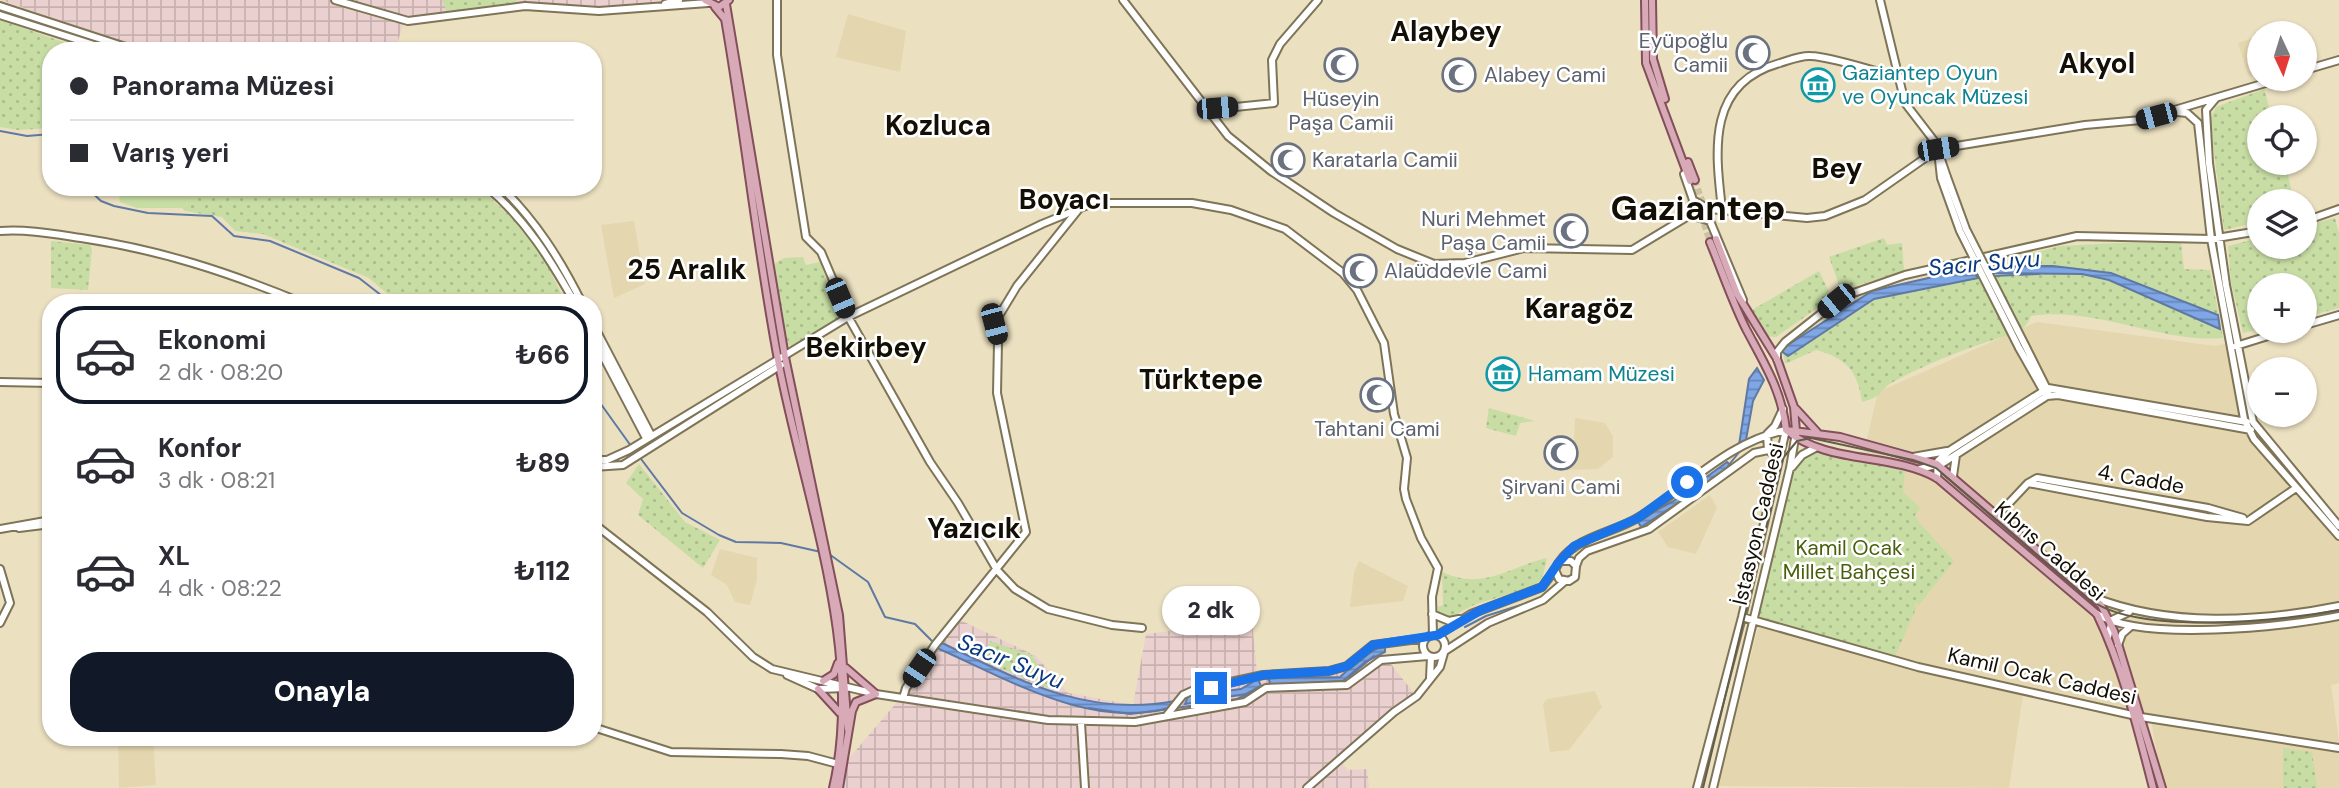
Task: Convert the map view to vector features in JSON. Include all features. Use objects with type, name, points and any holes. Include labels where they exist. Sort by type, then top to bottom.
[{"type":"main road","points":[[1645,0],[1646,63],[1693,180],[1655,68],[1653,0]]},
{"type":"main road","points":[[709,3],[728,2],[782,358]]},
{"type":"main road","points":[[709,3],[725,19],[782,358],[826,547],[848,729]]},
{"type":"main road","name":"İstasyon Caddesi","points":[[1784,407],[1773,376],[1745,327],[1713,241],[1765,343],[1777,359],[1794,407],[1796,435]]},
{"type":"main road","points":[[780,367],[818,538],[826,560],[846,667],[842,688],[838,764],[833,788]]},
{"type":"main road","points":[[1784,407],[1786,430],[1796,435],[1819,433],[1937,464],[2092,597],[2110,623],[2118,645],[2161,788]]},
{"type":"main road","points":[[1794,407],[1819,433]]},
{"type":"main road","name":"Kıbrıs Caddesi","points":[[1796,435],[1815,448],[1920,469],[1937,478],[2097,614],[2108,637],[2153,788]]},
{"type":"main road","points":[[823,681],[834,674],[839,662]]},
{"type":"main road","points":[[839,788],[848,729],[856,702],[876,694],[846,667]]},
{"type":"main road","points":[[818,689],[833,703],[842,718]]},
{"type":"street","points":[[335,0],[408,21],[526,6],[599,11],[709,3]]},
{"type":"street","points":[[650,8],[679,0]]},
{"type":"street","points":[[776,0],[777,55],[806,237],[821,252],[848,317],[930,462],[958,503],[997,570],[1015,589],[1048,609],[1112,625],[1142,628]]},
{"type":"street","points":[[1123,0],[1228,136],[1271,171],[1334,213],[1397,249],[1434,264],[1465,262],[1524,248],[1632,250],[1690,215],[1693,200],[1660,98]]},
{"type":"street","points":[[1206,110],[1274,103],[1272,60],[1279,44],[1318,0]]},
{"type":"street","points":[[1880,0],[1905,103],[1938,149],[1960,231],[2046,391]]},
{"type":"street","points":[[0,6],[110,42]]},
{"type":"street","points":[[0,15],[85,42]]},
{"type":"street","points":[[1722,209],[1716,159],[1719,127],[1730,99],[1751,72],[1809,55],[1900,77]]},
{"type":"street","points":[[2317,67],[2339,60]]},
{"type":"street","points":[[1693,200],[1707,209],[1783,216],[1825,216],[1865,200],[1938,149],[2085,125],[2131,121],[2247,88]]},
{"type":"street","points":[[2217,97],[2206,110],[2204,122],[2219,239],[2247,404]]},
{"type":"street","points":[[2171,111],[2188,113],[2198,123],[2211,239],[2247,406]]},
{"type":"street","points":[[497,196],[516,213],[543,247],[570,294]]},
{"type":"street","points":[[510,196],[551,245],[577,294]]},
{"type":"street","points":[[602,460],[629,450],[848,317],[1042,223],[1093,203],[1192,202],[1231,210],[1285,229],[1344,274],[1357,290],[1384,343],[1394,414],[1407,458],[1404,489],[1406,499],[1421,538],[1438,568],[1432,614],[1433,636]]},
{"type":"street","points":[[903,698],[906,688],[937,643],[997,570],[1027,528],[997,393],[998,342],[994,324],[1017,286],[1079,209]]},
{"type":"street","points":[[2317,217],[2339,209]]},
{"type":"street","points":[[1690,215],[1710,221],[1744,303]]},
{"type":"street","points":[[0,231],[65,236],[148,250],[196,261],[280,294]]},
{"type":"street","points":[[1777,359],[1777,352],[1785,342],[1842,297],[1905,275],[2077,236],[2219,239],[2247,233]]},
{"type":"street","points":[[2317,321],[2339,315]]},
{"type":"street","points":[[602,342],[649,437]]},
{"type":"street","points":[[1765,343],[1785,342]]},
{"type":"street","points":[[2236,345],[2247,342]]},
{"type":"street","points":[[602,353],[649,437]]},
{"type":"street","points":[[602,466],[623,465],[643,453],[780,367],[782,358]]},
{"type":"street","points":[[0,382],[42,383]]},
{"type":"street","points":[[1920,469],[1956,455],[2046,391]]},
{"type":"street","points":[[1937,478],[1937,464],[1949,451],[2046,391],[2247,424]]},
{"type":"street","points":[[1430,678],[1430,657],[1423,647],[1433,636],[1461,619],[1542,587],[1574,546],[1638,518],[1708,466],[1767,434],[1775,426],[1784,407]]},
{"type":"street","points":[[2252,427],[2296,488],[2339,536]]},
{"type":"street","points":[[2253,427],[2339,526]]},
{"type":"street","points":[[1767,434],[1786,430]]},
{"type":"street","name":"İstasyon Caddesi","points":[[1697,788],[1742,617],[1786,430]]},
{"type":"street","points":[[1767,434],[1768,450],[1779,459]]},
{"type":"street","name":"İstasyon Caddesi","points":[[1713,788],[1796,435]]},
{"type":"street","points":[[1790,468],[1802,455],[1815,448]]},
{"type":"street","points":[[786,674],[876,694],[1082,723],[1135,722],[1190,713],[1245,702],[1266,688],[1347,685],[1381,660],[1430,657],[1444,652],[1488,623],[1542,600],[1565,581],[1575,577],[1579,558],[1587,551],[1648,529],[1754,453],[1768,450]]},
{"type":"street","points":[[1913,457],[1949,451]]},
{"type":"street","points":[[1952,476],[1956,455]]},
{"type":"street","name":"4. Cadde","points":[[1997,516],[2037,478],[2208,508],[2248,520],[2296,488]]},
{"type":"street","points":[[0,531],[42,524]]},
{"type":"street","points":[[602,530],[707,612],[753,657],[818,689],[842,688]]},
{"type":"street","points":[[1561,561],[1571,561],[1576,566]]},
{"type":"street","points":[[0,569],[10,603],[0,624]]},
{"type":"street","points":[[1555,569],[1557,576],[1565,581]]},
{"type":"street","points":[[2092,597],[2131,612]]},
{"type":"street","points":[[2108,637],[2110,623],[2120,613],[2240,618],[2339,606]]},
{"type":"street","points":[[1432,614],[1449,621],[1461,619]]},
{"type":"street","points":[[2097,614],[2110,623],[2132,626],[2241,630],[2339,616]]},
{"type":"street","name":"Kamil Ocak Caddesi","points":[[1742,617],[1918,667],[2141,717],[2339,748]]},
{"type":"street","points":[[2118,645],[2122,634],[2132,626]]},
{"type":"street","points":[[1166,717],[1183,695],[1194,690],[1264,675],[1329,671],[1347,666],[1373,645],[1433,636],[1444,640],[1440,667],[1417,696],[1394,712],[1307,788]]},
{"type":"street","points":[[1179,703],[1190,713]]},
{"type":"street","points":[[1082,723],[1085,788]]},
{"type":"street","points":[[602,730],[671,752],[781,754],[808,756],[838,764]]},
{"type":"shaded area","points":[[1,0],[672,0],[644,5],[521,8],[405,18],[398,42],[123,42]]},
{"type":"shaded area","points":[[848,14],[906,31],[900,72],[836,57]]},
{"type":"shaded area","points":[[2247,40],[2247,71],[2238,43]]},
{"type":"shaded area","points":[[634,221],[645,284],[614,298],[601,225]]},
{"type":"shaded area","points":[[2037,322],[2215,346],[2239,341],[2247,379],[2247,427],[2260,427],[2339,522],[2339,683],[2331,685],[2339,741],[2339,788],[2163,788],[2151,720],[2023,695],[2009,788],[1718,786],[1800,462],[1861,465],[1878,392]]},
{"type":"shaded area","points":[[1575,418],[1605,423],[1613,436],[1613,457],[1598,469],[1564,470],[1574,441]]},
{"type":"shaded area","points":[[1710,495],[1717,508],[1696,554],[1668,547],[1658,532]]},
{"type":"shaded area","points":[[720,549],[757,558],[757,579],[750,605],[735,602],[727,585],[711,575]]},
{"type":"shaded area","points":[[1359,561],[1408,586],[1403,601],[1350,607],[1354,572]]},
{"type":"shaded area","points":[[960,620],[1036,656],[1068,693],[1133,705],[1146,634],[1252,621],[1257,673],[1342,668],[1376,645],[1416,696],[1341,762],[1348,770],[1367,769],[1369,788],[841,788],[845,763],[909,688]]},
{"type":"shaded area","points":[[1595,691],[1602,707],[1569,750],[1550,752],[1543,704],[1547,699]]},
{"type":"shaded area","points":[[118,746],[154,746],[156,785],[119,788]]},
{"type":"green space","points":[[442,0],[517,0],[515,4],[447,12]]},
{"type":"green space","points":[[0,20],[63,42],[42,42],[42,129],[18,130],[0,127]]},
{"type":"green space","points":[[2265,91],[2269,105],[2247,105],[2247,175],[2288,175],[2291,189],[2247,189],[2247,225],[2224,230],[2210,120],[2216,107]]},
{"type":"green space","points":[[119,196],[190,196],[187,205],[182,208],[137,208],[120,202]]},
{"type":"green space","points":[[190,196],[488,196],[518,224],[544,259],[562,294],[388,294],[369,278],[263,234],[235,231],[222,217],[185,211],[182,208],[187,205]]},
{"type":"green space","points":[[2335,218],[2339,233],[2339,308],[2317,314],[2317,273],[2247,273],[2247,332],[2243,333],[2231,282],[2228,246],[2247,241],[2247,259],[2317,259],[2317,223]]},
{"type":"green space","points":[[1884,238],[1887,245],[1902,243],[1904,271],[1841,290],[1829,257]]},
{"type":"green space","points":[[51,241],[90,245],[92,249],[88,290],[51,288]]},
{"type":"green space","points":[[2181,243],[2184,269],[2210,270],[2223,338],[2175,335],[2079,316],[2031,316],[2016,333],[1929,364],[1893,382],[1878,395],[1862,402],[1854,374],[1835,357],[1816,350],[1785,364],[1782,347],[1858,299],[1973,272],[2020,266],[2021,256],[2060,246]]},
{"type":"green space","points":[[803,257],[806,265],[820,262],[840,318],[794,347],[784,343],[771,266],[784,258]]},
{"type":"green space","points":[[1819,271],[1832,298],[1776,337],[1766,336],[1752,310]]},
{"type":"green space","points":[[1489,408],[1535,421],[1520,423],[1516,436],[1486,428]]},
{"type":"green space","name":"Kamil Ocak Millet Bahçesi","points":[[1815,451],[1908,468],[1905,471],[1903,492],[1920,508],[1915,515],[1918,521],[1954,561],[1919,605],[1915,602],[1916,609],[1895,656],[1757,617],[1795,464]]},
{"type":"green space","points":[[639,464],[685,522],[720,540],[703,568],[638,515],[643,499],[626,483]]},
{"type":"green space","points":[[1547,558],[1542,580],[1535,584],[1479,603],[1449,617],[1438,618],[1438,607],[1443,605],[1442,572],[1471,579],[1484,578]]},
{"type":"green space","points":[[990,641],[1032,655],[1056,691],[982,661]]},
{"type":"green space","points":[[2283,748],[2312,752],[2317,788],[2283,788]]},
{"type":"water","points":[[1987,266],[2053,266],[2111,273],[2218,315],[2220,329],[2109,280],[2082,274],[1990,273]]},
{"type":"water","points":[[1972,268],[1978,278],[1874,299],[1788,356],[1780,350],[1872,291]]},
{"type":"water","points":[[1757,368],[1764,380],[1753,401],[1746,440],[1739,445],[1749,379]]},
{"type":"water","points":[[1727,462],[1733,468],[1641,527],[1637,520],[1672,502]]},
{"type":"water","points":[[942,643],[1026,682],[1083,700],[1143,705],[1175,701],[1172,707],[1142,713],[1081,707],[1021,687],[937,648]]},
{"type":"water","points":[[1385,644],[1385,652],[1365,662],[1343,681],[1271,685],[1268,678],[1340,677],[1363,656]]},
{"type":"water","points":[[1258,679],[1261,686],[1246,694],[1185,704],[1188,696],[1241,689]]},
{"type":"waterway","name":"Sacır Suyu","points":[[0,131],[27,136],[42,135]]},
{"type":"waterway","name":"Sacır Suyu","points":[[96,196],[114,206],[148,213],[212,216],[234,236],[270,241],[359,278],[380,294]]},
{"type":"waterway","name":"Sacır Suyu","points":[[1992,276],[2039,274]]},
{"type":"waterway","name":"Sacır Suyu","points":[[602,406],[631,446]]},
{"type":"waterway","name":"Sacır Suyu","points":[[635,451],[682,513],[719,535],[736,542],[781,543],[821,552]]},
{"type":"waterway","name":"Sacır Suyu","points":[[1728,466],[1740,451]]},
{"type":"waterway","name":"Sacır Suyu","points":[[829,554],[868,582],[885,617],[915,624],[933,642]]},
{"type":"waterway","name":"Sacır Suyu","points":[[1465,627],[1486,616],[1536,600]]},
{"type":"waterway","name":"Sacır Suyu","points":[[1349,677],[1374,656]]},
{"type":"waterway","name":"Sacır Suyu","points":[[1176,708],[1237,699],[1270,683]]},
{"type":"waterway","name":"Sacır Suyu","points":[[1089,708],[1130,714],[1170,709]]},
{"type":"tunnel","points":[[1695,180],[1710,224]]},
{"type":"tunnel","points":[[1690,181],[1710,242]]},
{"type":"tram line","points":[[1703,788],[1783,458],[1797,441],[1811,438],[1913,460],[1936,468],[2089,599],[2111,611],[2174,622],[2210,622],[2282,618],[2339,610]]},
{"type":"place","name":"Eyüpoğlu Camii","points":[[1753,53]]},
{"type":"place","name":"Hüseyin Paşa Camii","points":[[1341,65]]},
{"type":"place","name":"Alabey Cami","points":[[1459,75]]},
{"type":"place","name":"Gaziantep Oyun ve Oyuncak Müzesi","points":[[1818,85]]},
{"type":"place","name":"Karatarla Camii","points":[[1288,160]]},
{"type":"place","name":"Nuri Mehmet Paşa Camii","points":[[1571,231]]},
{"type":"place","name":"Alaüddevle Cami","points":[[1360,271]]},
{"type":"place","name":"Hamam Müzesi","points":[[1503,374]]},
{"type":"place","name":"Tahtani Cami","points":[[1377,395]]},
{"type":"place","name":"Şirvani Cami","points":[[1561,453]]},
{"type":"district","name":"Alaybey","points":[[1446,31]]},
{"type":"district","name":"Akyol","points":[[2097,63]]},
{"type":"district","name":"Kozluca","points":[[938,125]]},
{"type":"district","name":"Bey","points":[[1837,168]]},
{"type":"district","name":"Boyacı","points":[[1064,199]]},
{"type":"district","name":"Gaziantep","points":[[1698,208]]},
{"type":"district","name":"25 Aralık","points":[[687,269]]},
{"type":"district","name":"Karagöz","points":[[1579,308]]},
{"type":"district","name":"Bekirbey","points":[[866,347]]},
{"type":"district","name":"Türktepe","points":[[1201,379]]},
{"type":"district","name":"Yazıcık","points":[[974,528]]},
{"type":"route","points":[[1211,688],[1264,675],[1329,671],[1347,666],[1373,645],[1420,640],[1438,635],[1461,619],[1542,587],[1558,563],[1574,546],[1638,518],[1687,482]]}]
